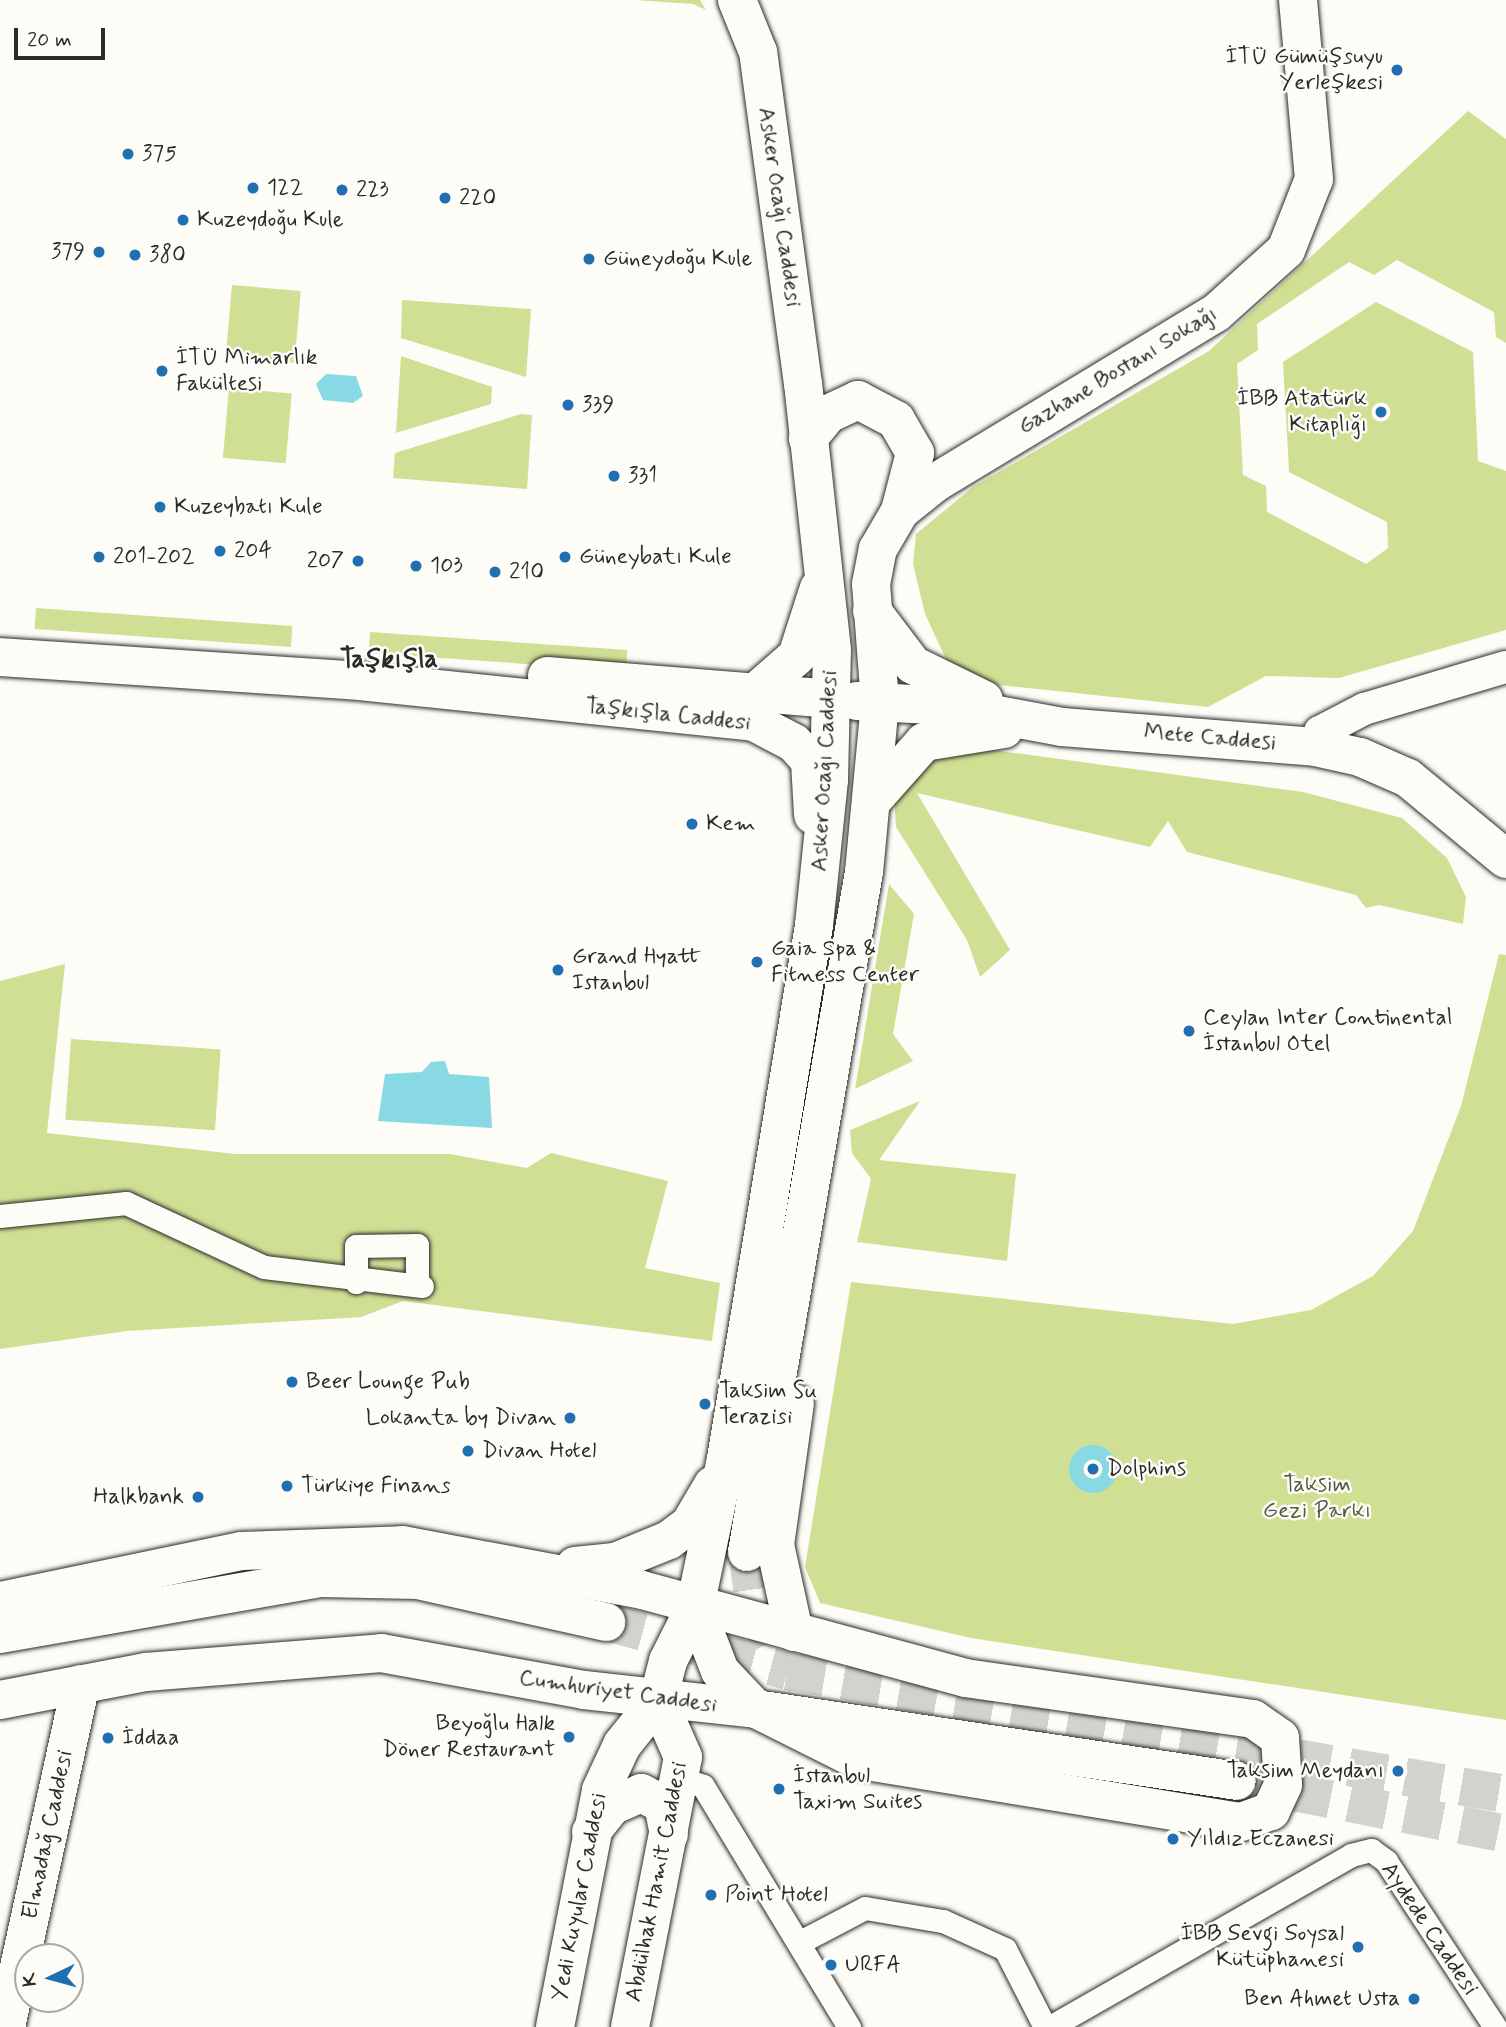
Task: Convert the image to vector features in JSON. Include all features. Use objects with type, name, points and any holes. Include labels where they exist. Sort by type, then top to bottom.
[{"type":"main road","name":"Asker Ocağı Caddesi","points":[[726,1459],[814,925],[833,699],[808,439],[758,52],[737,0]]},
{"type":"main road","name":"Gazhane Bostanı Sokağı","points":[[900,511],[1251,286],[1286,250],[1309,203],[1314,156],[1298,0]]},
{"type":"main road","points":[[808,439],[842,403],[858,400],[882,408],[910,437],[915,453],[900,511]]},
{"type":"main road","name":"Asker Ocağı Caddesi","points":[[747,1552],[843,1002],[871,802],[880,703],[870,608],[878,549],[900,511]]},
{"type":"main road","points":[[758,690],[797,656],[822,579]]},
{"type":"main road","points":[[870,608],[913,664],[931,676],[1062,727]]},
{"type":"main road","name":"Taşkışla Caddesi","points":[[0,657],[350,680],[730,718],[773,729],[810,761],[814,925]]},
{"type":"main road","name":"Taşkışla Caddesi","points":[[350,680],[452,670],[758,690],[880,703]]},
{"type":"main road","name":"Mete Caddesi","points":[[880,703],[949,706],[1062,727],[1315,747],[1408,778],[1506,859]]},
{"type":"main road","points":[[871,802],[924,742],[962,731],[1062,727]]},
{"type":"main road","points":[[794,1632],[775,1545],[836,1138],[843,1002]]},
{"type":"main road","points":[[545,1569],[615,1562],[669,1540],[701,1510],[726,1459]]},
{"type":"main road","points":[[658,1700],[668,1661],[695,1607],[726,1459]]},
{"type":"main road","points":[[0,1601],[242,1551],[328,1545],[402,1545],[545,1569],[794,1632],[965,1678],[1253,1719],[1280,1738],[1283,1785],[1262,1817],[1227,1821],[856,1759],[757,1709],[720,1671],[695,1607]]},
{"type":"main road","points":[[0,1634],[320,1578],[418,1580],[606,1622]]},
{"type":"main road","name":"Cumhuriyet Caddesi","points":[[0,1700],[81,1684],[309,1655],[381,1653],[658,1700],[757,1709],[1237,1781]]},
{"type":"main road","name":"Elmadağ Caddesi","points":[[6,2027],[9,1970],[81,1684]]},
{"type":"main road","name":"Abdülhak Hamit Caddesi","points":[[629,2027],[669,1834],[676,1777],[684,1757],[658,1700]]},
{"type":"main road","name":"Yedi Kuyular Caddesi","points":[[555,2027],[591,1832],[608,1770],[658,1700]]},
{"type":"main road","points":[[591,1832],[612,1806],[641,1793],[663,1804],[669,1834]]},
{"type":"street","points":[[1315,747],[1320,732],[1354,713],[1506,667]]},
{"type":"street","points":[[0,1216],[126,1203],[264,1267],[356,1282],[420,1286],[417,1245],[356,1246],[356,1282]]},
{"type":"street","points":[[676,1777],[703,1786],[800,1942],[849,2027]]},
{"type":"street","name":"Aydede Caddesi","points":[[1047,2027],[1351,1855],[1371,1850],[1386,1861],[1495,2027]]},
{"type":"street","points":[[800,1942],[865,1908],[943,1921],[1005,1949],[1047,2027]]},
{"type":"green space","points":[[635,0],[700,0],[706,10],[693,4]]},
{"type":"green space","points":[[1468,111],[1506,139],[1506,343],[1496,337],[1494,312],[1397,260],[1374,275],[1349,262],[1257,324],[1258,350],[1237,364],[1243,475],[1266,486],[1267,512],[1366,564],[1388,548],[1387,522],[1289,472],[1283,362],[1376,302],[1473,352],[1478,461],[1506,471],[1506,630],[1339,678],[1266,676],[1208,707],[971,682],[946,659],[925,614],[913,564],[916,534],[973,487],[1209,351]]},
{"type":"green space","points":[[232,285],[301,291],[294,363],[226,357]]},
{"type":"green space","points":[[402,300],[531,309],[526,377],[401,338]]},
{"type":"green space","points":[[401,356],[492,387],[491,404],[396,433]]},
{"type":"green space","points":[[229,388],[292,393],[286,463],[223,458]]},
{"type":"green space","points":[[521,414],[532,415],[527,489],[393,478],[395,453]]},
{"type":"green space","points":[[36,608],[292,626],[291,647],[35,629]]},
{"type":"green space","points":[[370,632],[627,650],[626,671],[369,653]]},
{"type":"green space","points":[[993,750],[1303,792],[1402,818],[1447,858],[1466,897],[1463,924],[1379,905],[1366,908],[1356,895],[1187,852],[1168,821],[1150,847],[917,793],[1010,950],[980,977],[967,940],[896,827],[894,794],[936,755]]},
{"type":"green space","points":[[889,884],[914,914],[893,1034],[913,1061],[855,1089]]},
{"type":"green space","name":"Taksim Gezi Parkı","points":[[1499,954],[1506,955],[1506,1720],[971,1638],[820,1603],[805,1567],[851,1282],[1233,1324],[1311,1310],[1373,1276],[1413,1231],[1461,1106]]},
{"type":"green space","points":[[65,964],[47,1133],[235,1154],[450,1154],[527,1168],[551,1153],[668,1181],[645,1268],[720,1283],[712,1341],[403,1301],[361,1317],[127,1331],[0,1349],[0,981]]},
{"type":"green space","points":[[71,1039],[221,1049],[215,1130],[65,1120]]},
{"type":"green space","points":[[920,1101],[879,1160],[1016,1174],[1007,1261],[857,1242],[871,1179],[852,1153],[850,1130]]},
{"type":"water","points":[[326,374],[356,376],[363,396],[353,403],[323,400],[316,384]]},
{"type":"water","points":[[445,1061],[449,1074],[489,1077],[492,1128],[378,1121],[385,1074],[422,1072],[431,1062]]},
{"type":"water","points":[[1093,1445],[1110,1452],[1117,1469],[1110,1486],[1093,1493],[1076,1486],[1069,1469],[1076,1452]]},
{"type":"tunnel","points":[[747,1552],[755,1608],[773,1648]]},
{"type":"tunnel","points":[[606,1622],[787,1671],[1506,1794]]},
{"type":"tunnel","points":[[1237,1781],[1506,1834]]},
{"type":"place","name":"İTÜ Gümüşsuyu Yerleşkesi","points":[[1397,70]]},
{"type":"place","name":"375","points":[[128,154]]},
{"type":"place","name":"122","points":[[253,188]]},
{"type":"place","name":"223","points":[[342,190]]},
{"type":"place","name":"220","points":[[445,198]]},
{"type":"place","name":"Kuzeydoğu Kule","points":[[183,220]]},
{"type":"place","name":"379","points":[[99,252]]},
{"type":"place","name":"380","points":[[135,255]]},
{"type":"place","name":"Güneydoğu Kule","points":[[589,259]]},
{"type":"place","name":"İTÜ Mimarlık Fakültesi","points":[[162,371]]},
{"type":"place","name":"339","points":[[568,405]]},
{"type":"place","name":"İBB Atatürk Kitaplığı","points":[[1381,412]]},
{"type":"place","name":"331","points":[[614,476]]},
{"type":"place","name":"Kuzeybatı Kule","points":[[160,507]]},
{"type":"place","name":"204","points":[[220,551]]},
{"type":"place","name":"201-202","points":[[99,557]]},
{"type":"place","name":"Güneybatı Kule","points":[[565,557]]},
{"type":"place","name":"207","points":[[358,561]]},
{"type":"place","name":"103","points":[[416,566]]},
{"type":"place","name":"210","points":[[495,572]]},
{"type":"place","name":"Kem","points":[[692,824]]},
{"type":"place","name":"Gaia Spa & Fitness Center","points":[[757,962]]},
{"type":"place","name":"Grand Hyatt Istanbul","points":[[558,970]]},
{"type":"place","name":"Ceylan Inter Continental İstanbul Otel","points":[[1189,1031]]},
{"type":"place","name":"Beer Lounge Pub","points":[[292,1382]]},
{"type":"place","name":"Taksim Su Terazisi","points":[[705,1404]]},
{"type":"place","name":"Lokanta by Divan","points":[[570,1418]]},
{"type":"place","name":"Divan Hotel","points":[[468,1451]]},
{"type":"place","name":"Dolphins","points":[[1093,1469]]},
{"type":"place","name":"Türkiye Finans","points":[[287,1486]]},
{"type":"place","name":"Halkbank","points":[[198,1497]]},
{"type":"place","name":"Beyoğlu Halk Döner Restaurant","points":[[569,1737]]},
{"type":"place","name":"İddaa","points":[[108,1738]]},
{"type":"place","name":"Taksim Meydanı","points":[[1398,1771]]},
{"type":"place","name":"İstanbul Taxim Suites","points":[[779,1789]]},
{"type":"place","name":"Yıldız Eczanesi","points":[[1173,1839]]},
{"type":"place","name":"Point Hotel","points":[[711,1895]]},
{"type":"place","name":"İBB Sevgi Soysal Kütüphanesi","points":[[1358,1947]]},
{"type":"place","name":"URFA","points":[[831,1965]]},
{"type":"place","name":"Ben Ahmet Usta","points":[[1414,1999]]},
{"type":"district","name":"Taşkışla","points":[[389,661]]}]
